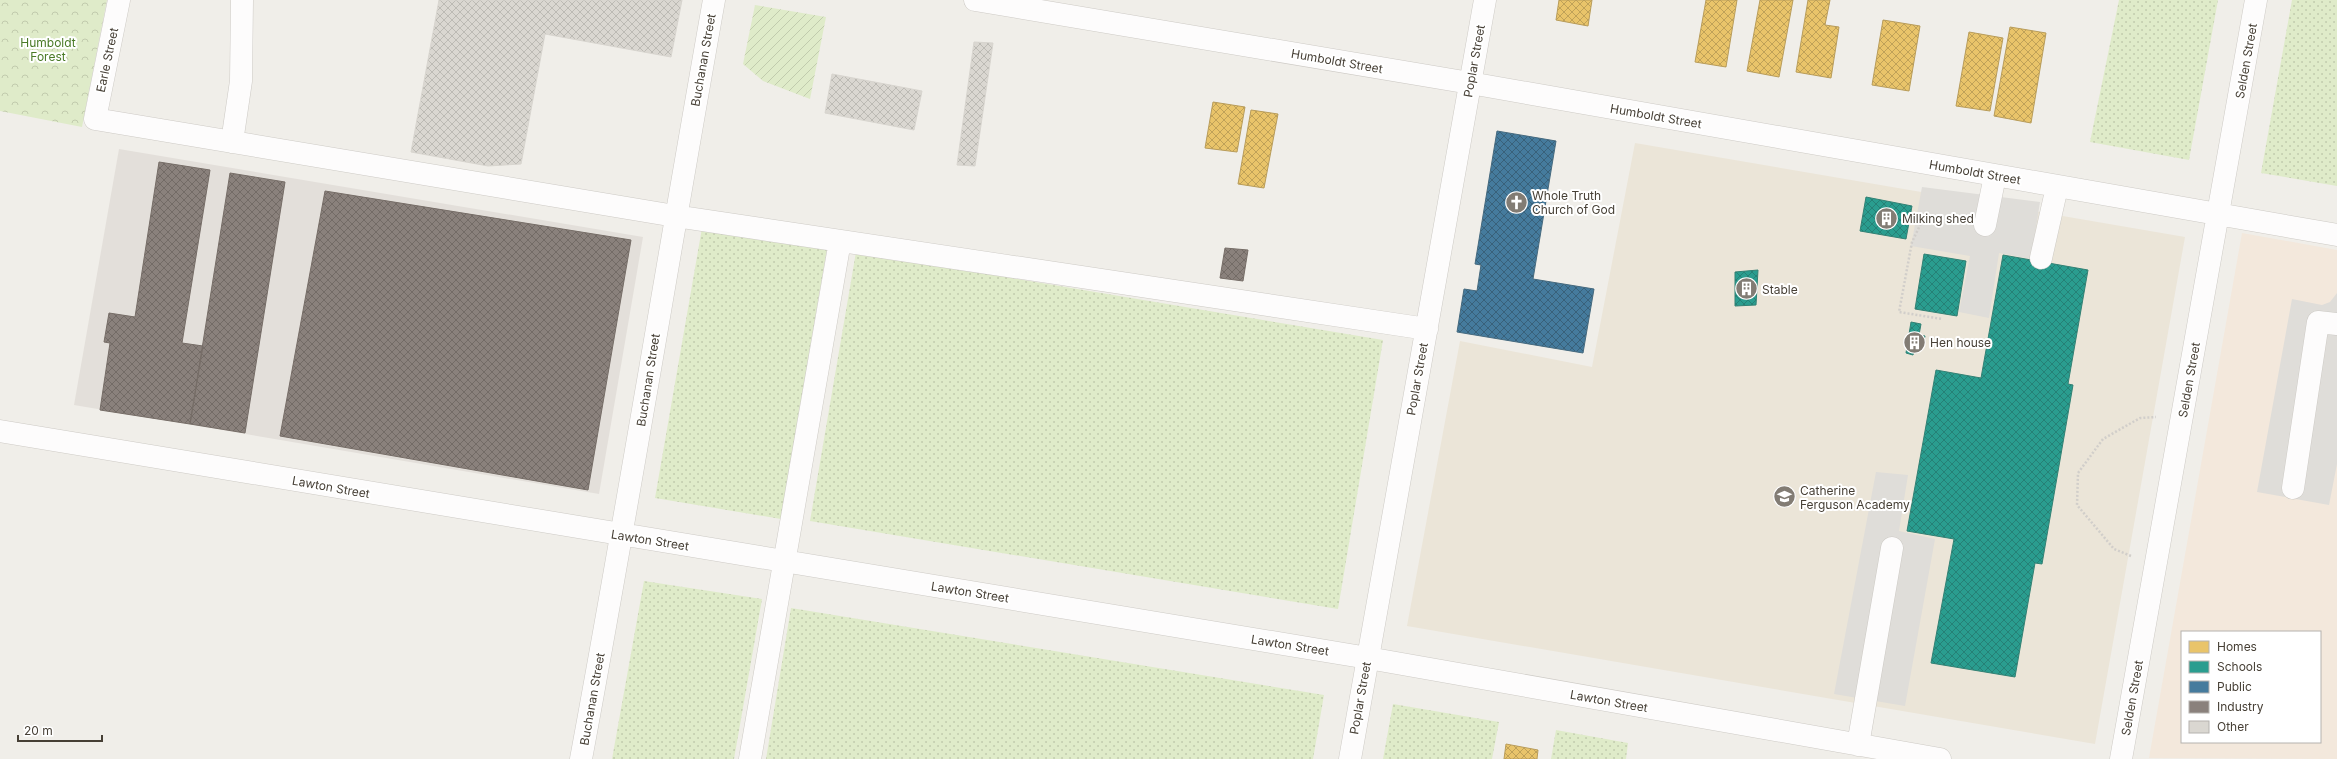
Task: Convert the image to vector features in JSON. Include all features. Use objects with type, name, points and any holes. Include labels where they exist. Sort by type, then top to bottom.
[{"type":"street","name":"Earle Street","points":[[119,0],[95,119],[232,142]]},
{"type":"street","points":[[242,0],[241,81],[232,142],[675,216],[1427,329]]},
{"type":"street","name":"Buchanan Street","points":[[581,759],[622,536],[675,216],[714,0]]},
{"type":"street","name":"Humboldt Street","points":[[975,0],[1470,83],[2337,235]]},
{"type":"street","name":"Poplar Street","points":[[1350,759],[1485,0]]},
{"type":"street","name":"Selden Street","points":[[2121,759],[2256,0]]},
{"type":"street","points":[[1984,225],[1995,176]]},
{"type":"street","points":[[2041,258],[2057,187]]},
{"type":"street","points":[[750,759],[840,241]]},
{"type":"street","points":[[2293,488],[2318,322],[2337,324]]},
{"type":"street","name":"Lawton Street","points":[[0,431],[622,536],[784,561],[1368,658],[1940,759]]},
{"type":"street","points":[[1858,745],[1892,548]]},
{"type":"path","points":[[1926,213],[1912,242],[1899,312],[1942,319]]},
{"type":"path","points":[[2156,566],[2114,549],[2076,505],[2078,473],[2103,439],[2140,418],[2183,414]]},
{"type":"shaded area","name":"Catherine Ferguson Academy","points":[[1635,143],[2185,237],[2095,744],[1407,626],[1460,341],[1592,367]]},
{"type":"shaded area","points":[[119,149],[643,237],[599,494],[74,405]]},
{"type":"shaded area","points":[[1922,187],[2040,202],[2031,259],[1999,253],[1989,318],[1959,312],[1970,256],[1911,246]]},
{"type":"shaded area","points":[[2242,233],[2337,250],[2337,759],[2149,758]]},
{"type":"shaded area","points":[[2337,293],[2337,464],[2329,505],[2257,492],[2292,299],[2322,305],[2330,302]]},
{"type":"shaded area","points":[[1876,472],[1908,475],[1899,531],[1935,539],[1905,706],[1834,694]]},
{"type":"green space","name":"Humboldt Forest","points":[[0,0],[107,0],[82,127],[0,111]]},
{"type":"green space","points":[[2119,0],[2218,0],[2189,160],[2090,142]]},
{"type":"green space","points":[[2292,0],[2337,0],[2337,186],[2261,173]]},
{"type":"green space","points":[[755,5],[826,17],[810,99],[763,81],[743,64]]},
{"type":"green space","points":[[702,228],[827,249],[781,519],[655,498]]},
{"type":"green space","points":[[856,252],[1383,340],[1338,609],[810,521]]},
{"type":"green space","points":[[644,581],[762,599],[734,759],[612,759]]},
{"type":"green space","points":[[791,608],[1324,695],[1313,759],[766,759]]},
{"type":"green space","points":[[1393,704],[1499,722],[1492,759],[1383,759]]},
{"type":"green space","points":[[1556,730],[1628,743],[1626,759],[1551,759]]},
{"type":"building: Homes","points":[[1559,0],[1592,0],[1588,26],[1556,20]]},
{"type":"building: Homes","points":[[1706,0],[1737,0],[1726,67],[1695,62]]},
{"type":"building: Homes","points":[[1760,0],[1793,0],[1779,77],[1747,71]]},
{"type":"building: Homes","points":[[1808,0],[1830,0],[1825,25],[1839,27],[1831,78],[1796,72]]},
{"type":"building: Homes","points":[[1883,20],[1920,26],[1909,91],[1872,85]]},
{"type":"building: Homes","points":[[2010,27],[2046,33],[2031,123],[1994,116]]},
{"type":"building: Homes","points":[[1969,32],[2003,38],[1990,111],[1956,106]]},
{"type":"building: Homes","points":[[1213,102],[1245,107],[1237,152],[1205,148]]},
{"type":"building: Homes","points":[[1251,110],[1278,114],[1264,188],[1238,184]]},
{"type":"building: Homes","points":[[1506,744],[1538,750],[1537,759],[1504,759]]},
{"type":"building: Schools","name":"Milking shed","points":[[1866,197],[1912,206],[1906,239],[1860,231]]},
{"type":"building: Schools","points":[[1924,254],[1966,261],[1957,316],[1915,309]]},
{"type":"building: Schools","points":[[2003,255],[2088,270],[2068,384],[2073,385],[2042,564],[2035,563],[2015,677],[1931,663],[1954,539],[1907,531],[1936,370],[1981,378]]},
{"type":"building: Schools","name":"Stable","points":[[1758,270],[1756,305],[1735,306],[1735,272]]},
{"type":"building: Schools","name":"Hen house","points":[[1911,322],[1921,324],[1919,335],[1925,336],[1922,349],[1915,347],[1913,355],[1906,353]]},
{"type":"building: Public","name":"Whole Truth Church of God","points":[[1497,131],[1556,141],[1533,279],[1594,289],[1583,353],[1457,332],[1464,289],[1477,291],[1481,265],[1475,264]]},
{"type":"building: Industry","points":[[159,162],[210,170],[182,343],[203,346],[190,424],[100,410],[110,343],[104,342],[109,313],[135,317]]},
{"type":"building: Industry","points":[[230,173],[285,182],[245,433],[190,424]]},
{"type":"building: Industry","points":[[325,191],[631,240],[588,490],[280,436]]},
{"type":"building: Industry","points":[[1225,248],[1248,250],[1243,281],[1220,278]]},
{"type":"building: Other","points":[[439,0],[682,0],[671,57],[545,34],[521,164],[488,166],[411,152]]},
{"type":"building: Other","points":[[974,42],[993,43],[975,166],[957,165]]},
{"type":"building: Other","points":[[832,74],[922,91],[914,130],[825,113]]},
{"type":"place","name":"Whole Truth Church of God","points":[[1516,202]]},
{"type":"place","name":"Milking shed","points":[[1886,218]]},
{"type":"place","name":"Stable","points":[[1746,289]]},
{"type":"place","name":"Hen house","points":[[1915,342]]},
{"type":"place","name":"Catherine Ferguson Academy","points":[[1785,497]]}]
